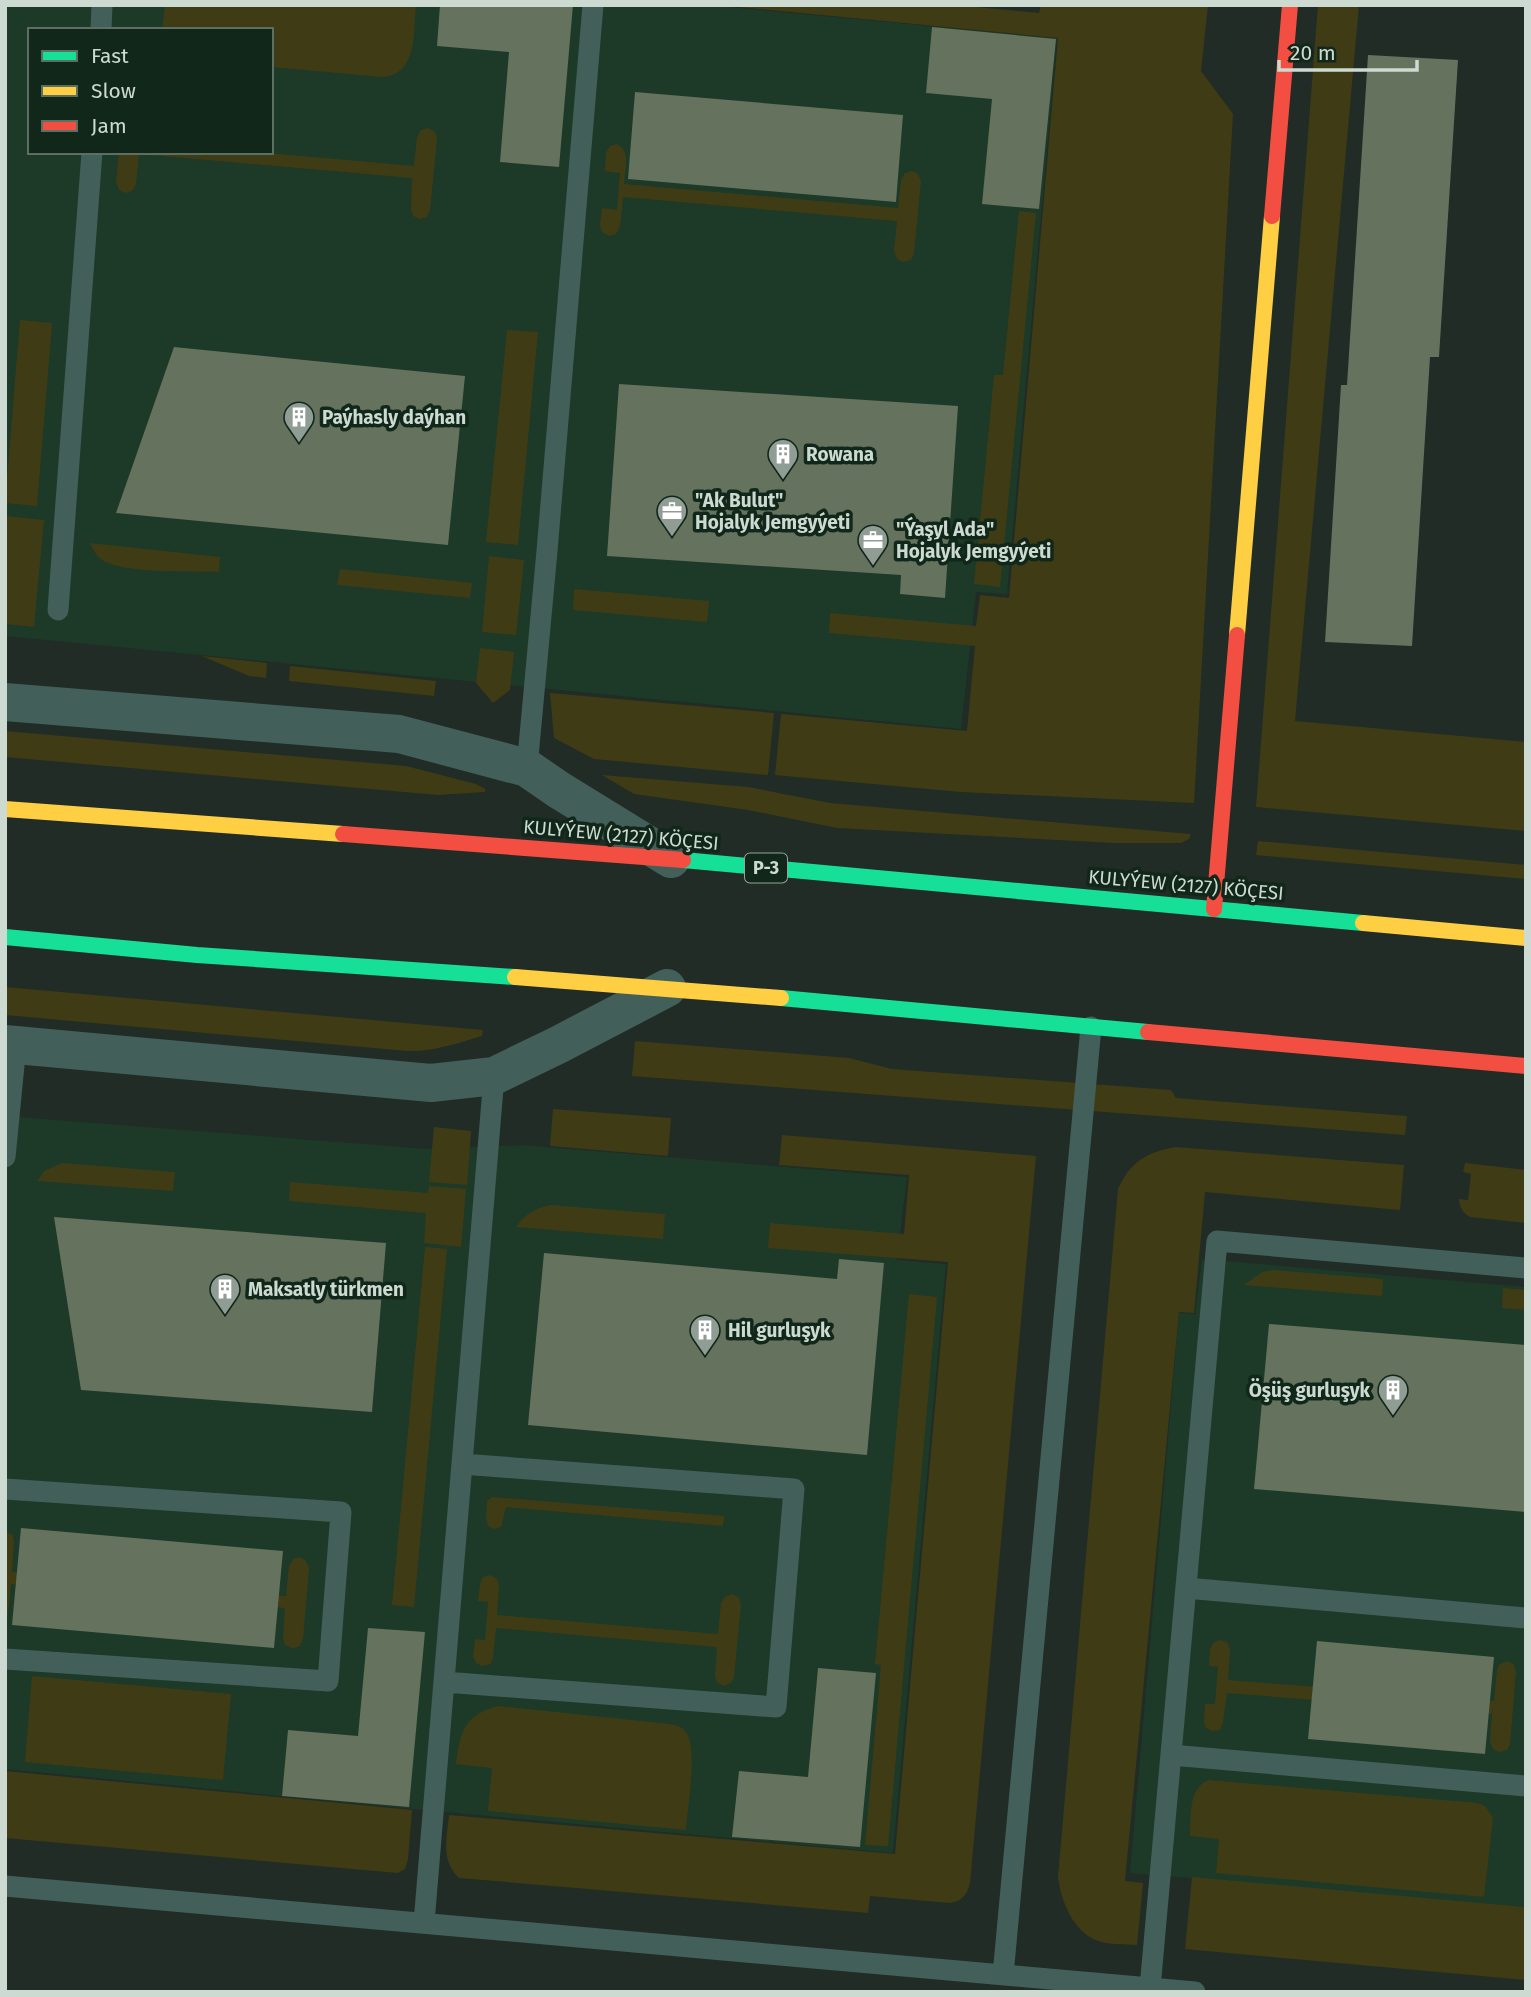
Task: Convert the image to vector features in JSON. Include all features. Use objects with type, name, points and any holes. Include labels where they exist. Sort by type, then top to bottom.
[{"type":"main road","points":[[1214,909],[1290,5]]},
{"type":"main road","name":"KULYÝEW (2127) KÖÇESI","points":[[5,809],[671,859],[1526,938]]},
{"type":"main road","points":[[5,937],[211,956],[667,988],[1526,1066]]},
{"type":"street","points":[[5,702],[400,734],[527,768],[671,859]]},
{"type":"street","points":[[10,1044],[431,1083],[494,1076],[667,988]]},
{"type":"lane","points":[[101,28],[103,5]]},
{"type":"lane","points":[[527,768],[593,5]]},
{"type":"lane","points":[[58,610],[92,154]]},
{"type":"lane","points":[[1003,1975],[1091,1027]]},
{"type":"lane","points":[[5,1157],[10,1044]]},
{"type":"lane","points":[[424,1923],[494,1076]]},
{"type":"lane","points":[[1150,1988],[1217,1241],[1526,1268]]},
{"type":"lane","points":[[444,1682],[776,1707],[794,1489],[462,1464]]},
{"type":"lane","points":[[5,1489],[341,1512],[328,1681],[5,1658]]},
{"type":"lane","points":[[1186,1588],[1526,1618]]},
{"type":"lane","points":[[1171,1755],[1526,1786]]},
{"type":"lane","points":[[5,1886],[1195,1992]]},
{"type":"shaded area","points":[[5,5],[707,5],[1057,38],[1007,594],[976,592],[961,729],[5,636]]},
{"type":"shaded area","points":[[165,5],[416,5],[412,50],[408,60],[394,74],[383,77],[273,67],[273,28],[162,28]]},
{"type":"shaded area","points":[[719,5],[956,5],[1039,13],[1041,5],[1208,5],[1201,71],[1233,114],[1194,803],[961,792],[775,775],[781,714],[967,731],[975,646],[829,633],[830,613],[976,626],[980,595],[1009,598],[1058,38]]},
{"type":"shaded area","points":[[1318,5],[1359,5],[1295,721],[1526,742],[1526,831],[1256,807]]},
{"type":"shaded area","points":[[428,128],[435,132],[437,139],[430,210],[427,217],[420,219],[413,216],[411,209],[412,178],[139,154],[273,153],[414,166],[417,137],[421,130]]},
{"type":"shaded area","points":[[617,144],[622,147],[626,157],[624,184],[898,208],[901,180],[905,173],[912,171],[918,174],[921,181],[914,253],[911,260],[903,262],[897,259],[894,251],[897,221],[623,197],[620,226],[616,234],[609,236],[602,232],[600,225],[602,208],[617,210],[620,173],[605,171],[606,153],[610,146]]},
{"type":"shaded area","points":[[119,154],[139,154],[136,184],[132,191],[125,193],[119,190],[116,182]]},
{"type":"shaded area","points":[[1019,211],[1036,213],[1000,587],[974,584],[994,375],[1003,375]]},
{"type":"shaded area","points":[[20,320],[52,323],[37,506],[5,503]]},
{"type":"shaded area","points":[[507,330],[538,332],[518,545],[486,542]]},
{"type":"shaded area","points":[[5,516],[44,520],[34,627],[5,624]]},
{"type":"shaded area","points":[[90,543],[220,557],[219,572],[146,570],[118,566],[102,559]]},
{"type":"shaded area","points":[[489,556],[524,560],[516,635],[482,632]]},
{"type":"shaded area","points":[[340,569],[472,583],[470,598],[337,585]]},
{"type":"shaded area","points":[[574,589],[709,601],[707,622],[573,610]]},
{"type":"shaded area","points":[[480,648],[514,652],[510,690],[493,703],[476,683]]},
{"type":"shaded area","points":[[202,656],[267,663],[266,678],[249,676]]},
{"type":"shaded area","points":[[290,666],[436,681],[434,696],[289,681]]},
{"type":"shaded area","points":[[550,693],[774,713],[768,775],[594,759],[554,738]]},
{"type":"shaded area","points":[[5,731],[406,766],[476,784],[485,789],[485,792],[438,795],[5,757]]},
{"type":"shaded area","points":[[602,775],[748,787],[830,803],[1191,834],[1189,839],[1181,843],[1114,843],[837,828],[748,810],[634,794]]},
{"type":"shaded area","points":[[1258,841],[1526,865],[1526,879],[1256,855]]},
{"type":"shaded area","points":[[5,987],[483,1030],[482,1036],[455,1044],[407,1051],[5,1015]]},
{"type":"shaded area","points":[[635,1041],[849,1058],[892,1069],[1171,1090],[1176,1098],[1407,1116],[1405,1135],[632,1076]]},
{"type":"shaded area","points":[[553,1109],[671,1118],[668,1156],[550,1146]]},
{"type":"shaded area","points":[[5,1116],[428,1149],[523,1145],[907,1177],[897,1260],[946,1264],[893,1853],[5,1769]]},
{"type":"shaded area","points":[[434,1127],[471,1131],[467,1185],[429,1182]]},
{"type":"shaded area","points":[[782,1135],[1036,1156],[970,1883],[967,1891],[961,1899],[950,1903],[870,1896],[868,1913],[459,1878],[447,1856],[449,1815],[895,1854],[948,1262],[768,1248],[770,1223],[904,1234],[909,1175],[779,1165]]},
{"type":"shaded area","points":[[1175,1147],[1404,1165],[1400,1210],[1205,1192],[1194,1313],[1179,1312],[1125,1881],[1143,1883],[1137,1945],[1112,1944],[1089,1937],[1075,1923],[1065,1905],[1058,1877],[1118,1189],[1128,1172],[1140,1160]]},
{"type":"shaded area","points":[[62,1163],[175,1172],[173,1191],[37,1181],[44,1171]]},
{"type":"shaded area","points":[[1465,1163],[1526,1170],[1526,1223],[1470,1217],[1466,1214],[1459,1199],[1468,1200],[1471,1174],[1463,1172]]},
{"type":"shaded area","points":[[290,1182],[428,1193],[429,1186],[466,1189],[461,1247],[424,1243],[426,1213],[289,1201]]},
{"type":"shaded area","points":[[550,1205],[665,1214],[663,1239],[516,1227],[531,1212]]},
{"type":"shaded area","points":[[425,1247],[447,1249],[414,1607],[392,1605]]},
{"type":"shaded area","points":[[1202,1259],[1526,1287],[1526,1907],[1130,1873],[1179,1313],[1195,1314]]},
{"type":"shaded area","points":[[1273,1270],[1383,1279],[1382,1296],[1244,1285],[1262,1272]]},
{"type":"shaded area","points":[[1503,1288],[1526,1290],[1526,1310],[1502,1308]]},
{"type":"shaded area","points":[[909,1294],[937,1297],[888,1846],[865,1845],[881,1665],[875,1664]]},
{"type":"shaded area","points":[[492,1497],[724,1516],[723,1526],[506,1507],[501,1527],[494,1529],[488,1526],[486,1518],[487,1501]]},
{"type":"shaded area","points":[[6,1532],[13,1535],[12,1572],[286,1596],[289,1566],[293,1559],[300,1557],[306,1561],[309,1568],[303,1639],[299,1647],[285,1645],[285,1608],[11,1584],[5,1620]]},
{"type":"shaded area","points":[[491,1575],[497,1579],[499,1585],[497,1615],[718,1634],[721,1603],[725,1597],[732,1594],[739,1598],[741,1605],[734,1677],[731,1683],[723,1686],[717,1682],[717,1647],[496,1628],[493,1658],[490,1664],[482,1666],[476,1663],[473,1656],[475,1639],[485,1640],[488,1602],[478,1601],[483,1577]]},
{"type":"shaded area","points":[[1221,1640],[1228,1643],[1230,1651],[1228,1680],[1494,1701],[1497,1670],[1500,1664],[1508,1661],[1514,1665],[1516,1672],[1510,1744],[1507,1750],[1499,1752],[1493,1749],[1490,1742],[1492,1714],[1227,1693],[1220,1730],[1212,1731],[1206,1728],[1204,1721],[1205,1704],[1215,1704],[1218,1667],[1209,1666],[1210,1649],[1214,1642]]},
{"type":"shaded area","points":[[32,1676],[231,1694],[223,1780],[25,1762]]},
{"type":"shaded area","points":[[498,1706],[670,1724],[682,1728],[689,1738],[692,1763],[686,1830],[488,1811],[492,1768],[456,1764],[459,1743],[466,1726],[478,1714]]},
{"type":"shaded area","points":[[5,1771],[412,1810],[408,1859],[405,1869],[398,1873],[5,1838]]},
{"type":"shaded area","points":[[1208,1780],[1478,1803],[1485,1806],[1493,1818],[1484,1897],[1216,1873],[1219,1839],[1190,1836],[1194,1797],[1197,1790]]},
{"type":"shaded area","points":[[1192,1877],[1526,1907],[1526,1980],[1185,1949]]},
{"type":"building","points":[[440,5],[573,5],[559,167],[500,162],[509,52],[437,46]]},
{"type":"building","points":[[932,27],[1056,39],[1039,209],[982,204],[992,99],[926,93]]},
{"type":"building","points":[[1368,55],[1458,60],[1439,357],[1430,357],[1412,646],[1325,642],[1341,385],[1347,385]]},
{"type":"building","points":[[635,92],[903,115],[896,202],[628,179]]},
{"type":"building","name":"Paýhasly daýhan","points":[[174,347],[465,376],[448,545],[116,513]]},
{"type":"building","name":"Rowana","points":[[619,384],[958,406],[945,598],[900,594],[901,575],[607,556]]},
{"type":"building","name":"Maksatly türkmen","points":[[54,1217],[386,1243],[372,1412],[81,1390]]},
{"type":"building","name":"Hil gurluşyk","points":[[544,1253],[837,1279],[839,1259],[884,1263],[867,1455],[528,1425]]},
{"type":"building","name":"Öşüş gurluşyk","points":[[1269,1324],[1526,1345],[1526,1512],[1254,1489]]},
{"type":"building","points":[[21,1528],[283,1551],[274,1648],[12,1625]]},
{"type":"building","points":[[368,1628],[425,1632],[409,1807],[282,1796],[288,1730],[358,1736]]},
{"type":"building","points":[[1317,1641],[1494,1657],[1485,1754],[1308,1739]]},
{"type":"building","points":[[818,1668],[876,1673],[860,1847],[732,1837],[739,1771],[808,1777]]},
{"type":"traffic: fast","points":[[683,860],[1363,923]]},
{"type":"traffic: fast","points":[[5,937],[197,955],[515,977]]},
{"type":"traffic: fast","points":[[781,998],[1148,1032]]},
{"type":"traffic: slow","points":[[1237,635],[1272,216]]},
{"type":"traffic: slow","points":[[5,809],[343,834]]},
{"type":"traffic: slow","points":[[1363,923],[1526,938]]},
{"type":"traffic: slow","points":[[515,977],[781,998]]},
{"type":"traffic: jam","points":[[1272,216],[1290,5]]},
{"type":"traffic: jam","points":[[1214,909],[1237,635]]},
{"type":"traffic: jam","points":[[343,834],[683,860]]},
{"type":"traffic: jam","points":[[1148,1032],[1526,1066]]},
{"type":"place","name":"Paýhasly daýhan","points":[[299,444]]},
{"type":"place","name":"Rowana","points":[[783,481]]},
{"type":"place","name":"\"Ak Bulut\" Hojalyk Jemgyýeti","points":[[672,538]]},
{"type":"place","name":"\"Ýaşyl Ada\" Hojalyk Jemgyýeti","points":[[873,567]]},
{"type":"place","name":"Maksatly türkmen","points":[[225,1316]]},
{"type":"place","name":"Hil gurluşyk","points":[[705,1357]]},
{"type":"place","name":"Öşüş gurluşyk","points":[[1393,1417]]}]
